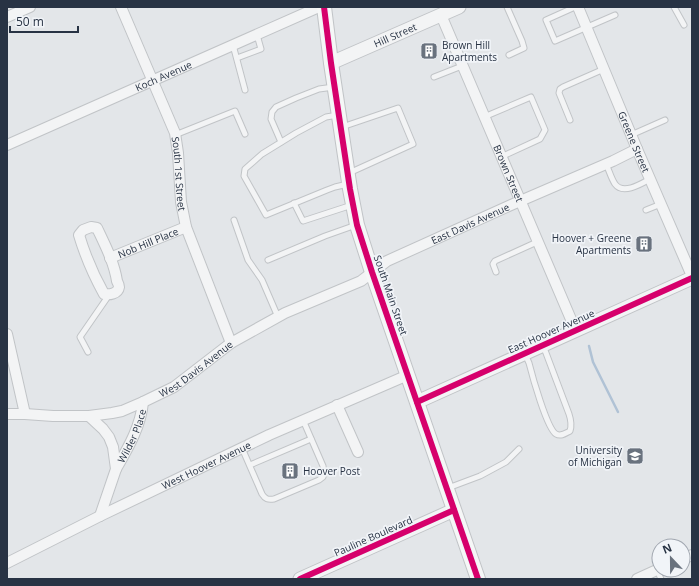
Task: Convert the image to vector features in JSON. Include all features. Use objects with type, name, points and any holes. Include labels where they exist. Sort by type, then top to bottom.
[{"type":"main road","name":"South Main Street","points":[[324,7],[348,179],[357,224],[372,272],[478,579]]},
{"type":"street","points":[[10,13],[30,7]]},
{"type":"street","name":"South 1st Street","points":[[121,7],[175,135],[178,153],[181,202],[186,227],[231,343]]},
{"type":"street","name":"Koch Avenue","points":[[7,145],[319,7]]},
{"type":"street","name":"Hill Street","points":[[331,63],[457,7]]},
{"type":"street","name":"Greene Street","points":[[576,7],[587,28],[692,277]]},
{"type":"street","name":"Brown Street","points":[[441,15],[576,331]]},
{"type":"street","name":"East Davis Avenue","points":[[372,272],[387,261],[637,149]]},
{"type":"street","points":[[92,227],[97,228],[117,276],[119,287],[117,292],[110,295],[104,294],[82,243],[80,235],[84,230],[92,227]]},
{"type":"street","name":"Nob Hill Place","points":[[110,258],[186,227]]},
{"type":"street","name":"West Davis Avenue","points":[[7,414],[89,416],[122,411],[174,387],[231,343],[278,317],[361,281],[372,272]]},
{"type":"street","name":"East Hoover Avenue","points":[[417,402],[692,277]]},
{"type":"street","points":[[7,334],[26,414]]},
{"type":"street","name":"West Hoover Avenue","points":[[7,563],[100,516],[242,448],[408,375]]},
{"type":"street","name":"Wilder Place","points":[[100,516],[116,469],[136,431],[142,412],[143,402]]},
{"type":"street","points":[[338,405],[358,452]]},
{"type":"street","name":"Wilder Place","points":[[89,416],[109,437],[113,447],[116,469]]},
{"type":"street","name":"Pauline Boulevard","points":[[300,579],[454,510]]},
{"type":"street","points":[[637,579],[651,575]]},
{"type":"lane","points":[[507,7],[524,48],[509,55]]},
{"type":"lane","points":[[576,7],[546,20],[555,41],[615,15]]},
{"type":"lane","points":[[674,7],[684,25]]},
{"type":"lane","points":[[237,58],[261,50],[256,34]]},
{"type":"lane","points":[[233,45],[245,90]]},
{"type":"lane","points":[[434,77],[462,66]]},
{"type":"lane","points":[[570,120],[559,94],[560,89],[604,69]]},
{"type":"lane","points":[[281,142],[271,119],[272,112],[276,107],[319,89],[335,87]]},
{"type":"lane","points":[[484,117],[531,97],[545,130],[540,139],[501,157]]},
{"type":"lane","points":[[398,108],[413,144],[335,187],[266,215],[244,176],[245,169],[262,154],[326,117],[340,121],[398,108]]},
{"type":"lane","points":[[175,135],[235,111],[245,134]]},
{"type":"lane","points":[[631,135],[664,120]]},
{"type":"lane","points":[[606,164],[616,185],[619,188],[630,188],[650,179]]},
{"type":"lane","points":[[294,203],[303,222],[353,205]]},
{"type":"lane","points":[[646,210],[661,204]]},
{"type":"lane","points":[[234,220],[248,260],[262,280],[278,317]]},
{"type":"lane","points":[[268,260],[357,224]]},
{"type":"lane","points":[[496,272],[493,264],[495,261],[538,242]]},
{"type":"lane","points":[[88,352],[80,337],[110,295]]},
{"type":"lane","points":[[525,354],[548,422],[555,434],[562,435],[570,431],[572,427],[571,422],[558,384],[542,346]]},
{"type":"lane","points":[[242,448],[262,494],[269,500],[319,480],[323,477],[323,466],[303,420]]},
{"type":"lane","points":[[250,466],[311,439]]},
{"type":"lane","points":[[447,489],[480,476],[506,462],[519,449]]},
{"type":"waterway","points":[[589,346],[593,362],[618,412]]},
{"type":"cycle path","points":[[324,7],[350,189],[357,225],[478,579]]},
{"type":"cycle path","points":[[417,402],[692,278]]},
{"type":"cycle path","points":[[300,579],[454,510]]},
{"type":"place","name":"Brown Hill Apartments","points":[[429,51]]},
{"type":"place","name":"Hoover + Greene Apartments","points":[[644,244]]},
{"type":"place","name":"University of Michigan","points":[[635,456]]},
{"type":"place","name":"Hoover Post","points":[[290,471]]}]
